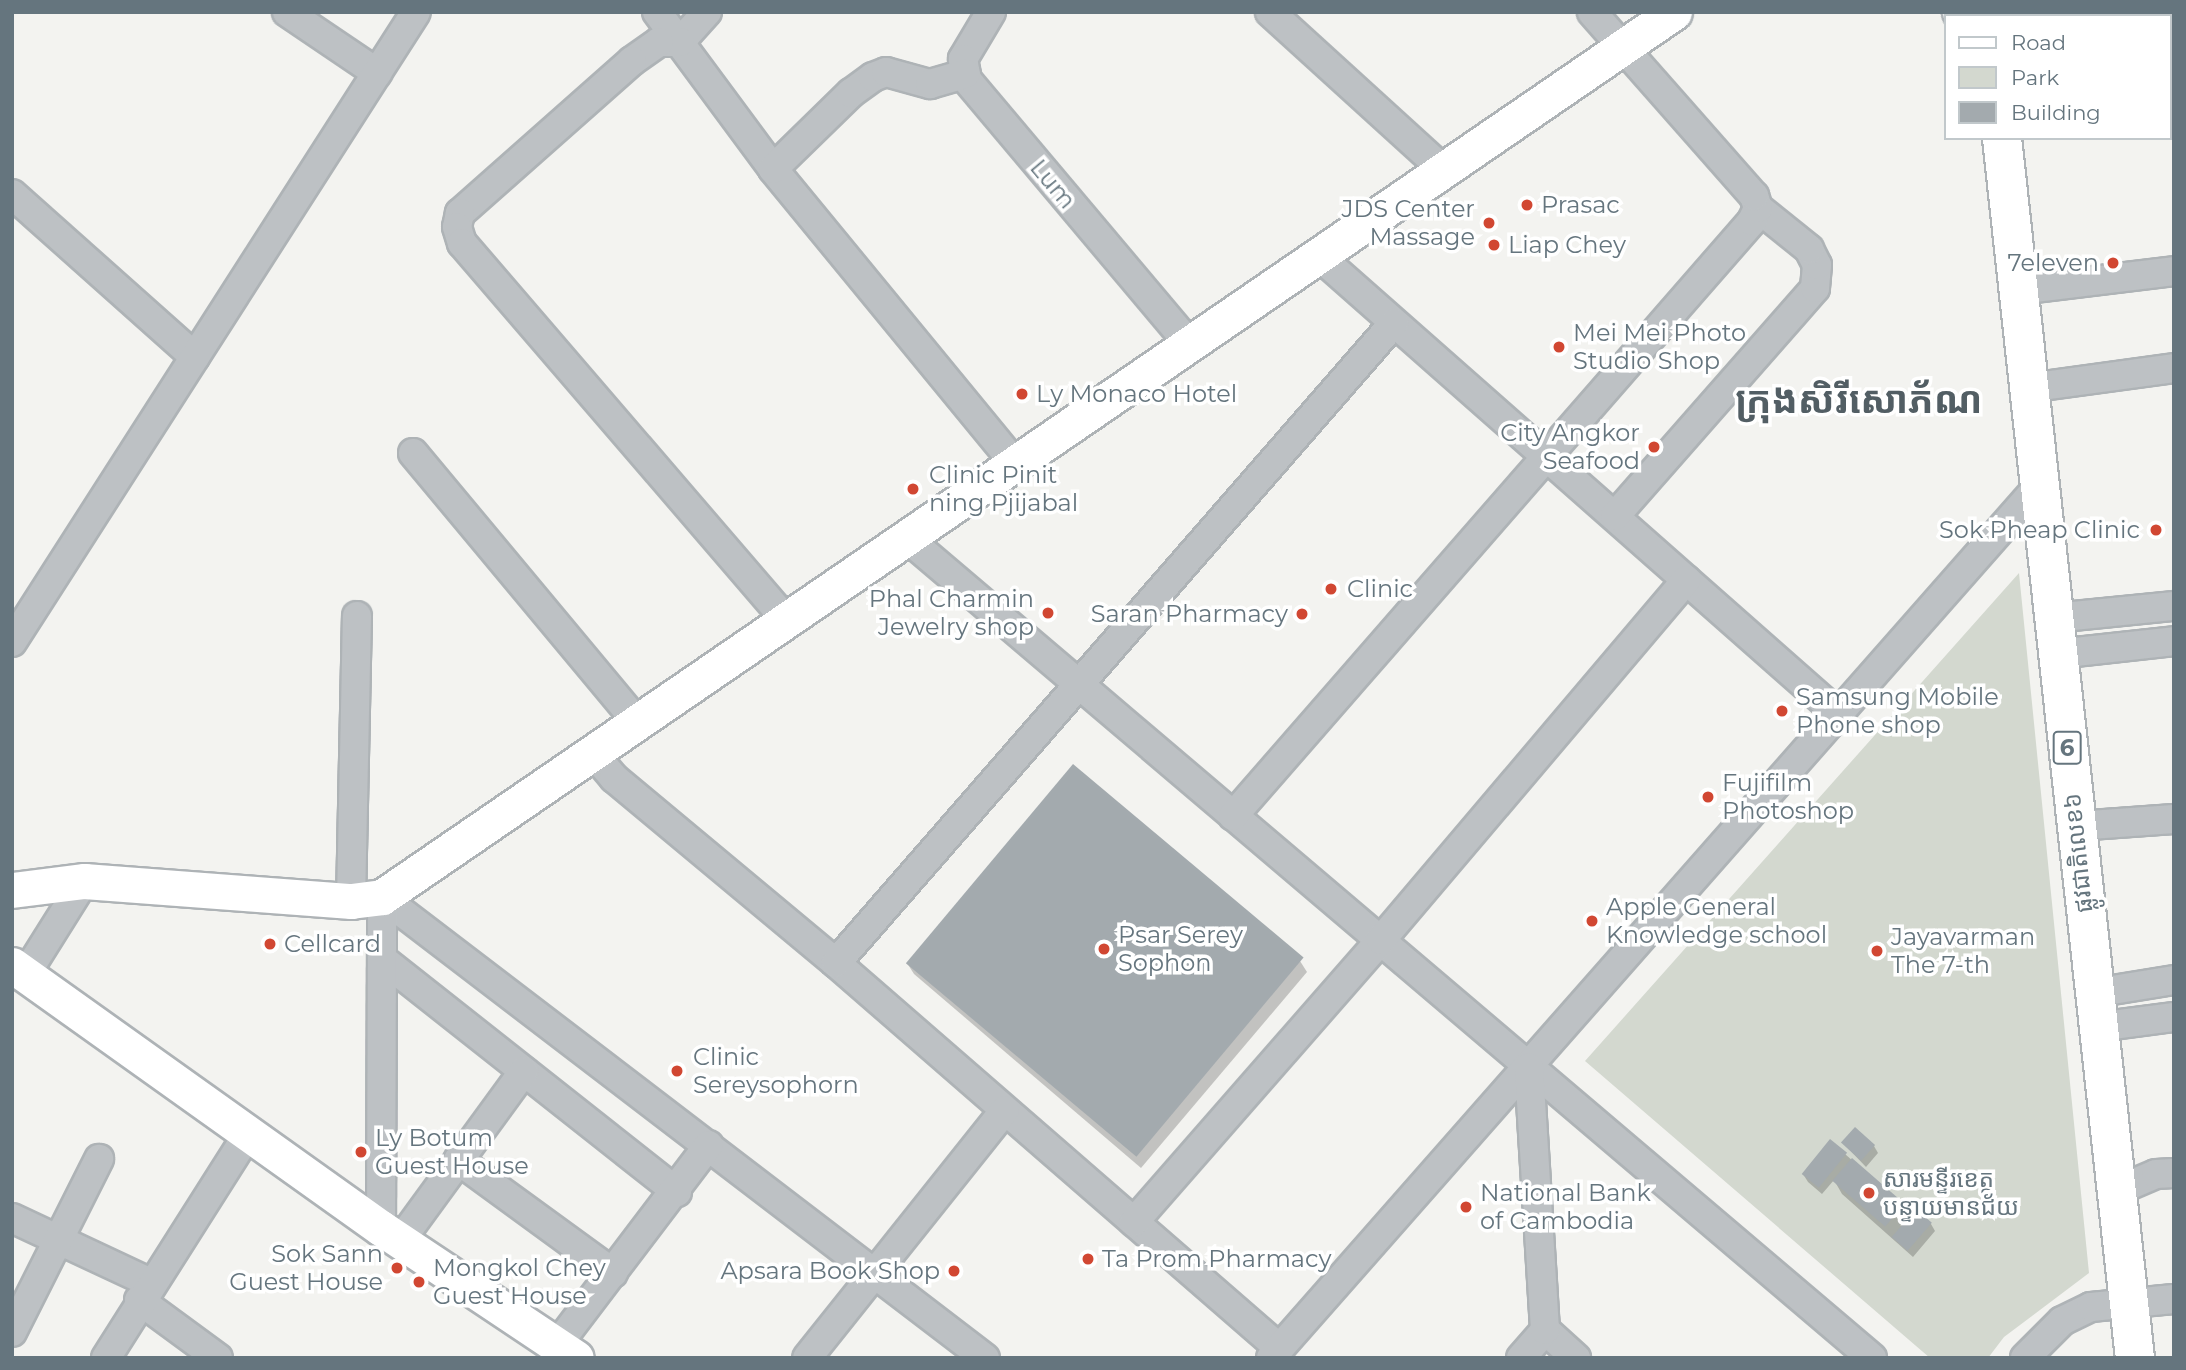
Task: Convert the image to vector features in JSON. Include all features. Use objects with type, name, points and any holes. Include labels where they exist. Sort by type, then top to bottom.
[{"type":"highway","name":"ផ្លូវជាតិលេខ៦","points":[[2002,140],[2135,1358]]},
{"type":"main road","points":[[12,874],[69,882],[366,899],[593,753],[1674,12]]},
{"type":"main road","points":[[12,890],[69,882]]},
{"type":"main road","points":[[20,968],[391,1235],[567,1351]]},
{"type":"street","points":[[287,12],[377,73]]},
{"type":"street","points":[[12,642],[416,12]]},
{"type":"street","points":[[657,12],[773,169],[1015,464]]},
{"type":"street","points":[[707,12],[680,42],[659,42],[632,61],[460,213],[457,227],[462,243],[787,621]]},
{"type":"street","points":[[773,169],[851,93],[873,77],[886,72],[930,84],[966,74],[963,59],[991,12]]},
{"type":"street","points":[[1270,12],[1445,171]]},
{"type":"street","points":[[1592,12],[1754,195],[1758,208],[1809,249],[1817,265],[1815,288],[1615,516]]},
{"type":"street","name":"Lum","points":[[966,74],[1190,345]]},
{"type":"street","points":[[12,194],[195,357]]},
{"type":"street","points":[[1233,816],[1546,453],[1752,221],[1758,208]]},
{"type":"street","points":[[1320,257],[1546,453],[1685,580],[1836,712]]},
{"type":"street","points":[[2018,290],[2174,271]]},
{"type":"street","points":[[836,963],[1394,323]]},
{"type":"street","points":[[2028,388],[2174,368]]},
{"type":"street","points":[[413,453],[637,722]]},
{"type":"street","points":[[593,753],[614,778],[836,963],[1134,1222],[1275,1353],[1529,1067],[1836,712],[2039,486]]},
{"type":"street","points":[[908,539],[1872,1358]]},
{"type":"street","points":[[1134,1222],[1381,940],[1685,580]]},
{"type":"street","points":[[2055,636],[2174,606]]},
{"type":"street","points":[[357,616],[366,899],[382,960],[391,1235]]},
{"type":"street","points":[[2055,636],[2174,641]]},
{"type":"street","points":[[2076,826],[2174,820]]},
{"type":"street","points":[[20,968],[69,882]]},
{"type":"street","points":[[366,899],[709,1145],[985,1358]]},
{"type":"street","points":[[382,960],[677,1192]]},
{"type":"street","points":[[2095,1010],[2174,980]]},
{"type":"street","points":[[2095,1010],[2174,1017]]},
{"type":"street","points":[[1521,1358],[1545,1330],[1529,1067]]},
{"type":"street","points":[[391,1235],[458,1160],[524,1071]]},
{"type":"street","points":[[807,1358],[1005,1110]]},
{"type":"street","points":[[106,1358],[145,1292],[249,1133]]},
{"type":"street","points":[[567,1351],[613,1273],[677,1192],[709,1145]]},
{"type":"street","points":[[12,1332],[99,1159]]},
{"type":"street","points":[[458,1160],[613,1273]]},
{"type":"street","points":[[2116,1191],[2156,1174],[2174,1173]]},
{"type":"street","points":[[12,1218],[59,1240],[145,1292],[218,1358]]},
{"type":"street","points":[[2025,1358],[2062,1321],[2091,1307],[2174,1298]]},
{"type":"street","points":[[1545,1330],[1576,1358]]},
{"type":"green space","points":[[2019,573],[2089,1273],[2004,1337],[1988,1358],[1930,1358],[1585,1061]]},
{"type":"building","points":[[1073,764],[1304,957],[1136,1157],[906,963]]},
{"type":"building","points":[[1855,1127],[1875,1145],[1861,1161],[1841,1143]]},
{"type":"building","points":[[1830,1139],[1847,1153],[1819,1188],[1802,1174]]},
{"type":"building","name":"សារមន្ទីរខេត្ត បន្ទាយមានជ័យ","points":[[1852,1158],[1905,1204],[1885,1227],[1832,1181]]},
{"type":"building","points":[[1916,1209],[1932,1223],[1908,1251],[1892,1237]]},
{"type":"place","name":"Prasac","points":[[1527,205]]},
{"type":"place","name":"JDS Center Massage","points":[[1489,223]]},
{"type":"place","name":"Liap Chey","points":[[1494,245]]},
{"type":"place","name":"7eleven","points":[[2113,263]]},
{"type":"place","name":"Mei Mei Photo Studio Shop","points":[[1559,347]]},
{"type":"place","name":"Ly Monaco Hotel","points":[[1022,394]]},
{"type":"place","name":"City Angkor Seafood","points":[[1654,447]]},
{"type":"place","name":"Clinic Pinit ning Pjijabal","points":[[913,489]]},
{"type":"place","name":"Sok Pheap Clinic","points":[[2156,530]]},
{"type":"place","name":"Clinic","points":[[1331,589]]},
{"type":"place","name":"Phal Charmin Jewelry shop","points":[[1048,613]]},
{"type":"place","name":"Saran Pharmacy","points":[[1302,614]]},
{"type":"place","name":"Samsung Mobile Phone shop","points":[[1782,711]]},
{"type":"place","name":"Fujifilm Photoshop","points":[[1708,797]]},
{"type":"place","name":"Apple General Knowledge school","points":[[1592,921]]},
{"type":"place","name":"Cellcard","points":[[270,944]]},
{"type":"place","name":"Psar Serey Sophon","points":[[1104,949]]},
{"type":"place","name":"Jayavarman The 7-th","points":[[1877,951]]},
{"type":"place","name":"Clinic Sereysophorn","points":[[677,1071]]},
{"type":"place","name":"Ly Botum Guest House","points":[[361,1152]]},
{"type":"place","name":"សារមន្ទីរខេត្ត បន្ទាយមានជ័យ","points":[[1869,1193]]},
{"type":"place","name":"National Bank of Cambodia","points":[[1466,1207]]},
{"type":"place","name":"Ta Prom Pharmacy","points":[[1088,1259]]},
{"type":"place","name":"Sok Sann Guest House","points":[[397,1268]]},
{"type":"place","name":"Apsara Book Shop","points":[[954,1271]]},
{"type":"place","name":"Mongkol Chey Guest House","points":[[419,1282]]},
{"type":"district","name":"ក្រុងសិរីសោភ័ណ","points":[[1859,400]]}]
